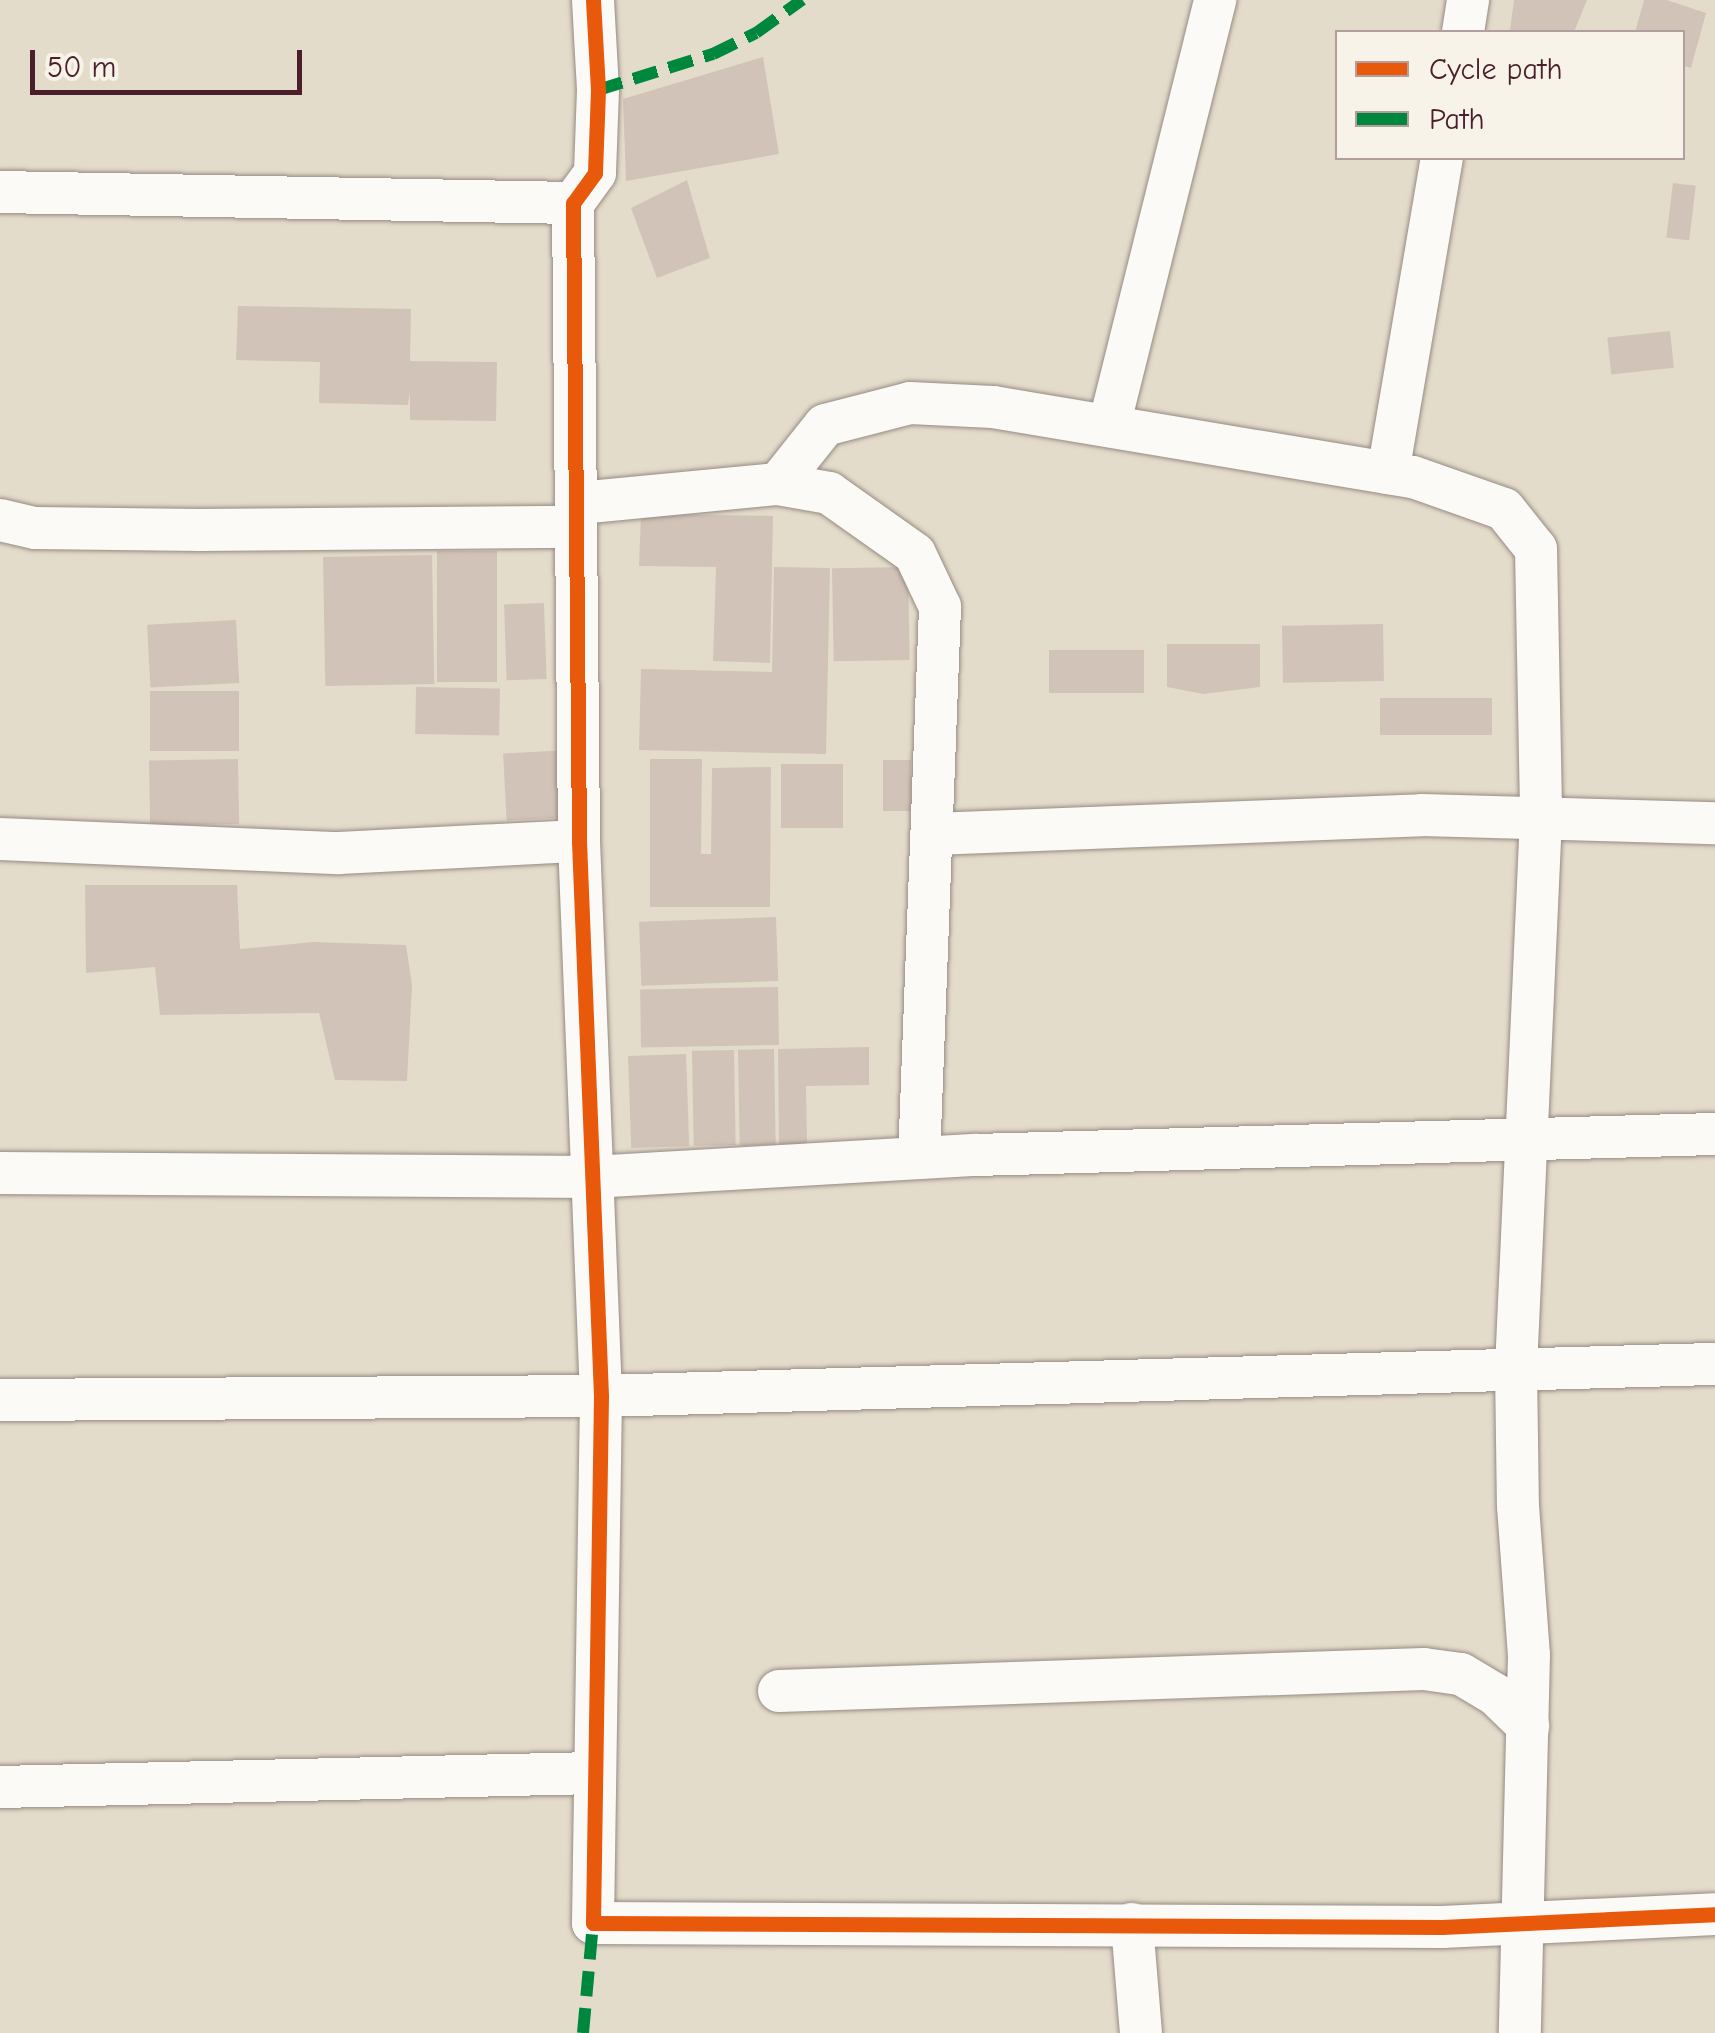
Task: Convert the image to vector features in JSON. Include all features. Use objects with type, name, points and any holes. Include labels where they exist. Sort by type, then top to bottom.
[{"type":"street","points":[[593,0],[598,90],[595,173],[573,203],[579,841],[601,1396],[593,1923],[1442,1927],[1715,1914]]},
{"type":"street","points":[[1109,426],[1215,0]]},
{"type":"street","points":[[1463,30],[1468,0]]},
{"type":"street","points":[[1388,473],[1442,160]]},
{"type":"street","points":[[0,192],[573,203]]},
{"type":"street","points":[[778,484],[825,426],[910,403],[992,406],[1414,477],[1504,509],[1536,549],[1541,818],[1516,1368],[1528,1726],[1520,2033]]},
{"type":"street","points":[[0,520],[35,528],[127,529],[578,515],[778,484],[830,493],[874,522],[915,554],[940,606],[918,1158]]},
{"type":"street","points":[[933,834],[1422,816],[1715,823]]},
{"type":"street","points":[[0,839],[167,850],[339,853],[579,841]]},
{"type":"street","points":[[0,1173],[592,1177],[918,1158],[1715,1134]]},
{"type":"street","points":[[0,1400],[601,1396],[1715,1364]]},
{"type":"street","points":[[779,1691],[1424,1669],[1462,1674],[1496,1696],[1528,1726]]},
{"type":"street","points":[[0,1787],[595,1773]]},
{"type":"street","points":[[1132,1924],[1141,2033]]},
{"type":"building","points":[[1514,0],[1587,0],[1575,30],[1510,30]]},
{"type":"building","points":[[1644,0],[1667,0],[1706,13],[1691,68],[1685,66],[1685,30],[1636,30]]},
{"type":"building","points":[[763,57],[779,154],[626,181],[623,99]]},
{"type":"building","points":[[687,180],[710,258],[657,278],[631,208]]},
{"type":"building","points":[[1673,183],[1696,186],[1689,240],[1666,238]]},
{"type":"building","points":[[238,306],[411,309],[410,361],[497,362],[496,421],[410,420],[410,392],[408,405],[319,403],[320,362],[236,360]]},
{"type":"building","points":[[1670,331],[1674,368],[1611,374],[1607,338]]},
{"type":"building","points":[[641,514],[773,516],[770,663],[713,661],[716,567],[639,566]]},
{"type":"building","points":[[437,551],[497,551],[497,682],[437,682]]},
{"type":"building","points":[[432,555],[434,684],[325,686],[323,557]]},
{"type":"building","points":[[774,567],[830,568],[826,754],[639,750],[641,669],[772,672]]},
{"type":"building","points":[[908,567],[910,660],[834,661],[832,568]]},
{"type":"building","points":[[544,603],[547,679],[507,680],[504,604]]},
{"type":"building","points":[[236,620],[239,683],[150,688],[147,625]]},
{"type":"building","points":[[1383,624],[1384,681],[1283,683],[1282,626]]},
{"type":"building","points":[[1167,644],[1260,644],[1260,687],[1203,694],[1167,687]]},
{"type":"building","points":[[1049,650],[1144,650],[1144,693],[1049,693]]},
{"type":"building","points":[[416,687],[500,688],[499,735],[415,734]]},
{"type":"building","points":[[150,691],[239,691],[239,751],[150,751]]},
{"type":"building","points":[[1380,698],[1492,698],[1492,735],[1380,735]]},
{"type":"building","points":[[570,750],[574,817],[507,820],[503,754]]},
{"type":"building","points":[[238,759],[239,824],[150,826],[149,761]]},
{"type":"building","points":[[650,759],[702,759],[701,854],[711,854],[712,768],[771,767],[770,907],[650,907]]},
{"type":"building","points":[[883,760],[911,760],[911,811],[883,811]]},
{"type":"building","points":[[781,764],[843,764],[843,828],[781,828]]},
{"type":"building","points":[[85,885],[237,885],[240,949],[313,942],[406,945],[412,985],[407,1081],[335,1080],[319,1013],[160,1015],[155,967],[86,973]]},
{"type":"building","points":[[776,917],[778,981],[641,986],[639,922]]},
{"type":"building","points":[[778,987],[779,1045],[641,1047],[640,989]]},
{"type":"building","points":[[869,1047],[869,1085],[806,1086],[807,1145],[779,1144],[778,1049]]},
{"type":"building","points":[[774,1049],[776,1145],[740,1146],[738,1050]]},
{"type":"building","points":[[734,1050],[736,1145],[694,1146],[692,1051]]},
{"type":"building","points":[[686,1054],[689,1146],[631,1148],[628,1056]]},
{"type":"marked path","points":[[598,90],[713,54],[756,33],[802,0]]},
{"type":"marked path","points":[[583,2033],[593,1923]]},
{"type":"cycle path","points":[[593,0],[598,90],[595,173],[573,203],[579,841],[601,1396],[593,1923],[1442,1927],[1715,1914]]}]
